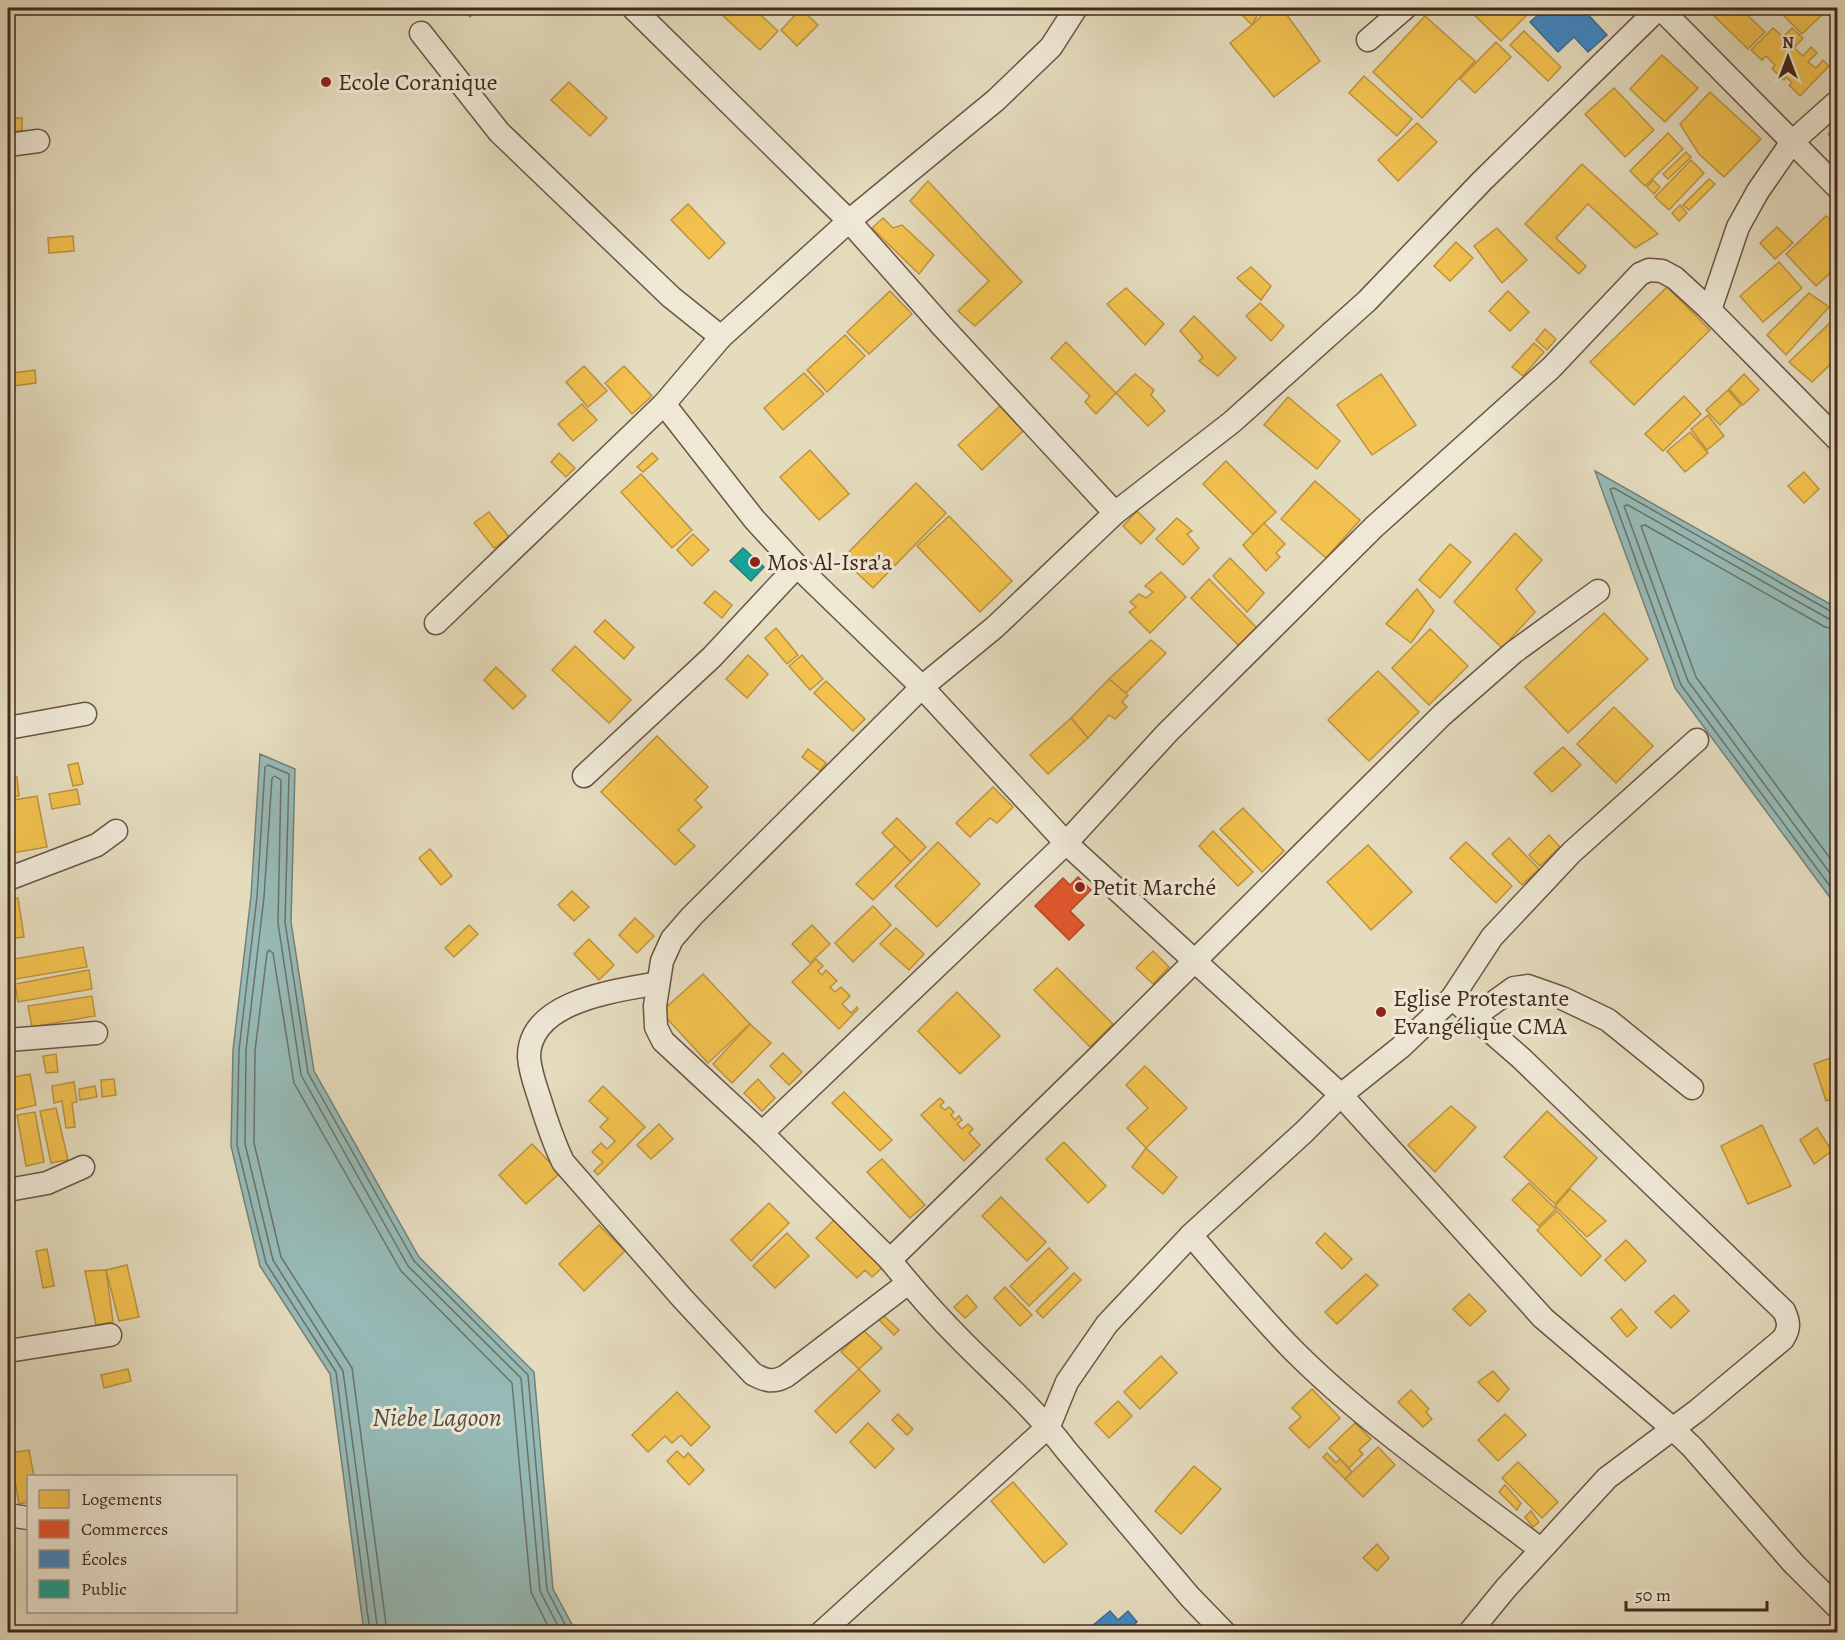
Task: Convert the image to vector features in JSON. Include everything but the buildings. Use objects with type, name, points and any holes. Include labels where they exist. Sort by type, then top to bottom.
[{"type":"street","points":[[633,8],[849,221],[943,327],[1116,513]]},
{"type":"street","points":[[436,623],[664,404],[721,337],[849,221],[996,100],[1051,47],[1076,8]]},
{"type":"street","points":[[1368,40],[1405,8]]},
{"type":"street","points":[[1224,1632],[1190,1597],[1048,1426],[963,1343],[908,1283],[891,1260],[762,1133],[663,1041],[656,1027],[655,1006],[662,961],[672,939],[692,916],[922,687],[995,627],[1116,513],[1232,422],[1368,301],[1482,181],[1660,8],[1838,188]]},
{"type":"street","points":[[421,33],[499,132],[671,297],[721,337]]},
{"type":"street","points":[[1710,310],[1738,227],[1758,191],[1792,142],[1838,101]]},
{"type":"street","points":[[8,145],[38,141]]},
{"type":"street","points":[[762,1133],[1065,843],[1167,733],[1374,527],[1551,368],[1640,274],[1649,270],[1662,271],[1675,278],[1710,310],[1838,440]]},
{"type":"street","points":[[664,404],[754,519],[797,566],[922,687],[1065,843],[1341,1095],[1543,1317],[1672,1428],[1700,1456],[1794,1564],[1838,1608]]},
{"type":"street","points":[[584,776],[712,657],[797,566]]},
{"type":"street","points":[[891,1260],[1442,715],[1514,652],[1598,591]]},
{"type":"street","points":[[8,728],[86,714]]},
{"type":"street","points":[[822,1632],[1048,1426],[1067,1382],[1087,1349],[1107,1324],[1191,1234],[1304,1132],[1341,1095],[1401,1047],[1452,998],[1492,937],[1572,852],[1697,740]]},
{"type":"street","points":[[8,879],[97,845],[116,831]]},
{"type":"street","points":[[658,983],[579,1002],[559,1011],[543,1023],[533,1038],[530,1057],[533,1079],[554,1144],[563,1162],[722,1341],[753,1374],[765,1380],[776,1382],[786,1376],[908,1283]]},
{"type":"street","points":[[1475,1016],[1514,988],[1528,986],[1562,998],[1608,1020],[1692,1088]]},
{"type":"street","points":[[1452,998],[1521,1058],[1784,1311],[1789,1322],[1783,1339],[1698,1410],[1607,1478],[1506,1587],[1470,1632]]},
{"type":"street","points":[[8,1040],[96,1033]]},
{"type":"street","points":[[8,1190],[47,1183],[83,1167]]},
{"type":"street","points":[[1191,1234],[1236,1288],[1295,1352],[1360,1411],[1540,1549]]},
{"type":"street","points":[[8,1351],[110,1335]]},
{"type":"street","points":[[8,1515],[27,1518]]},
{"type":"water","points":[[1595,471],[1837,608],[1837,907],[1675,688]]},
{"type":"water","name":"Niebe Lagoon","points":[[260,754],[295,769],[291,922],[314,1071],[419,1257],[534,1372],[553,1589],[576,1632],[364,1632],[330,1374],[260,1266],[231,1146],[233,1050],[251,896]]},
{"type":"place","name":"Ecole Coranique","points":[[326,82]]},
{"type":"place","name":"Mos Al-Isra'a","points":[[755,562]]},
{"type":"place","name":"Petit Marché","points":[[1080,887]]},
{"type":"place","name":"Eglise Protestante Evangélique CMA","points":[[1381,1012]]}]
